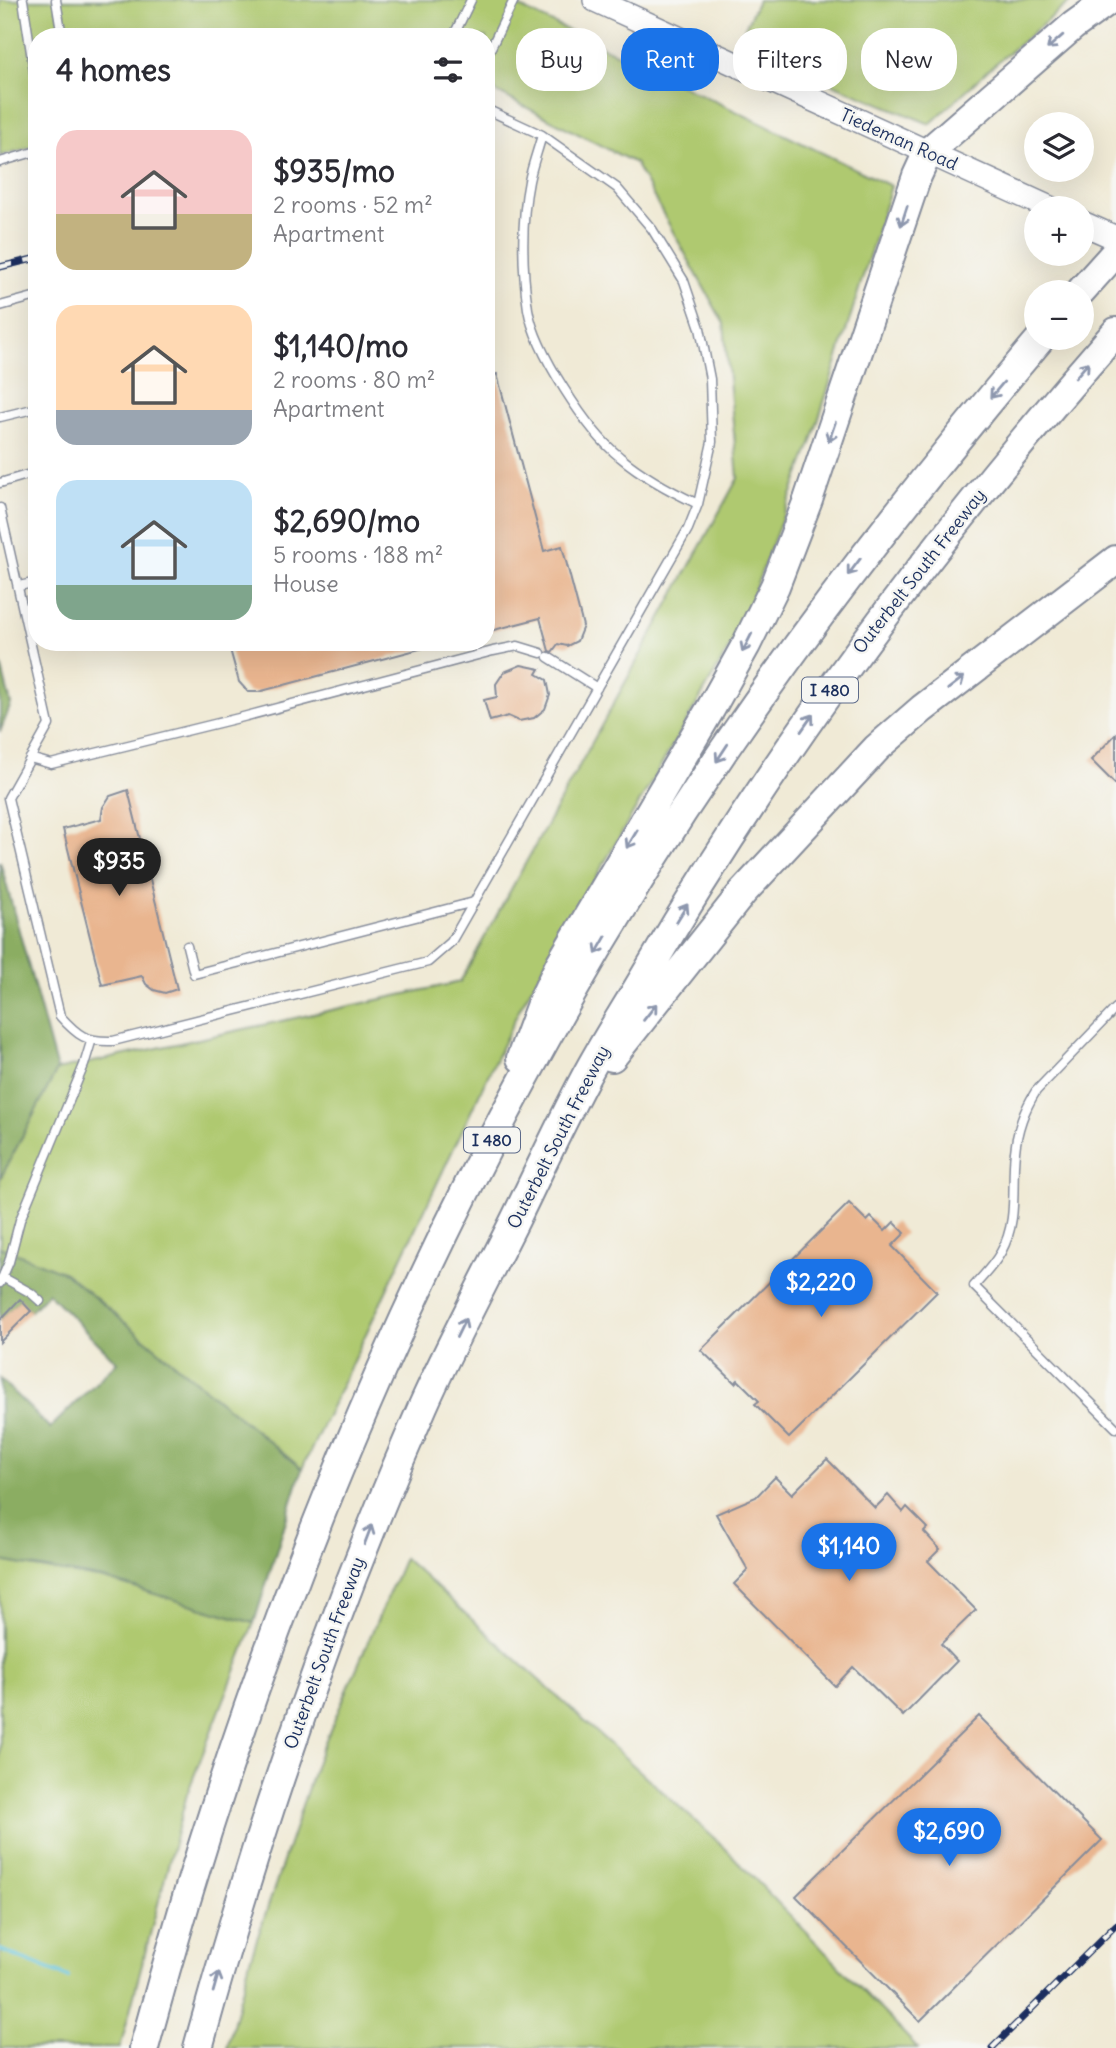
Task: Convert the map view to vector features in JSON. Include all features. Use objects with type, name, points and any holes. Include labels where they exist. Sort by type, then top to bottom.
[{"type":"highway","points":[[498,1127],[529,1032],[560,964],[747,645],[775,586],[804,513],[913,186],[928,152],[1073,26],[1109,0]]},
{"type":"highway","points":[[1091,280],[1116,252]]},
{"type":"highway","name":"Outerbelt South Freeway","points":[[198,2048],[253,1856],[290,1743],[371,1527],[425,1401],[585,1077],[671,930],[839,677],[908,583],[984,487],[1116,332]]},
{"type":"highway","name":"I 480","points":[[144,2048],[207,1830],[300,1563],[366,1403],[417,1289],[498,1127],[607,934],[727,745],[874,541],[1031,350]]},
{"type":"highway","points":[[585,1077],[597,1072],[621,1048],[743,892],[877,748],[922,709],[1116,560]]},
{"type":"main road","name":"Tiedeman Road","points":[[595,0],[1024,196]]},
{"type":"main road","points":[[1094,228],[1116,238]]},
{"type":"lane","points":[[23,0],[28,33]]},
{"type":"lane","points":[[56,0],[61,28]]},
{"type":"lane","points":[[457,28],[471,0]]},
{"type":"lane","points":[[495,39],[514,0]]},
{"type":"lane","points":[[33,651],[49,725],[8,798],[60,1016],[73,1031],[91,1042],[113,1041],[428,962],[451,942],[688,529],[698,504],[712,442],[710,379],[700,328],[684,281],[652,229],[617,188],[542,135],[495,113]]},
{"type":"lane","points":[[542,135],[528,182],[523,241],[528,312],[550,366],[585,418],[618,456],[657,484],[698,504]]},
{"type":"lane","points":[[0,162],[28,154]]},
{"type":"lane","points":[[0,306],[28,298]]},
{"type":"lane","points":[[0,417],[28,410]]},
{"type":"lane","points":[[0,483],[28,475]]},
{"type":"lane","points":[[0,508],[28,628]]},
{"type":"lane","points":[[19,586],[28,584]]},
{"type":"lane","points":[[495,650],[518,646],[545,655],[597,688]]},
{"type":"lane","points":[[30,758],[51,764],[243,718],[489,651]]},
{"type":"lane","points":[[187,946],[194,974],[474,902]]},
{"type":"lane","points":[[1116,1008],[1036,1091],[1026,1107],[1019,1125],[1014,1153],[1014,1209],[1010,1230],[1002,1251],[974,1286],[1116,1428]]},
{"type":"lane","points":[[40,1301],[31,1293],[2,1281],[20,1220],[91,1042]]},
{"type":"green space","points":[[0,0],[505,0],[563,28],[516,28],[516,91],[607,91],[607,49],[621,56],[621,91],[694,91],[891,186],[812,441],[738,633],[520,1008],[302,1469],[65,1273],[0,1247],[0,1179],[57,1070],[460,982],[738,478],[724,324],[635,163],[495,91],[495,28],[28,28],[28,148],[0,156]]},
{"type":"green space","points":[[758,0],[1072,0],[988,70],[930,124],[847,90],[847,28],[745,28]]},
{"type":"green space","points":[[0,661],[11,704],[0,732]]},
{"type":"green space","points":[[0,861],[57,1070],[0,1179]]},
{"type":"green space","points":[[0,1247],[65,1273],[302,1469],[254,1623],[104,1579],[0,1561],[0,1379],[50,1428],[117,1362],[48,1293],[31,1311],[20,1300],[0,1320]]},
{"type":"green space","points":[[404,1558],[725,1848],[918,2048],[227,2048],[250,1960],[318,1758]]},
{"type":"green space","points":[[0,1561],[104,1579],[254,1623],[187,1794],[120,2048],[0,2048]]},
{"type":"building","points":[[495,375],[544,551],[562,546],[583,626],[577,641],[567,646],[558,644],[552,652],[549,651],[540,618],[495,630]]},
{"type":"building","points":[[230,651],[412,651],[258,692],[248,692],[239,682]]},
{"type":"building","points":[[521,665],[540,669],[537,674],[547,680],[550,695],[545,709],[534,718],[519,721],[508,716],[490,721],[484,700],[497,697],[496,684],[504,672]]},
{"type":"building","points":[[1116,734],[1116,785],[1091,760]]},
{"type":"building","points":[[128,790],[177,989],[165,993],[154,990],[146,984],[142,976],[102,985],[63,829],[101,819],[103,807],[110,796]]},
{"type":"building","points":[[849,1203],[867,1221],[871,1217],[885,1231],[894,1222],[905,1233],[892,1246],[937,1292],[789,1438],[755,1404],[759,1401],[738,1380],[735,1383],[701,1350]]},
{"type":"building","points":[[20,1299],[31,1311],[0,1342],[0,1320]]},
{"type":"building","points":[[827,1459],[875,1508],[888,1495],[903,1512],[907,1507],[928,1528],[924,1532],[940,1549],[928,1561],[976,1610],[941,1644],[957,1661],[903,1716],[853,1667],[835,1686],[734,1584],[748,1570],[716,1514],[756,1497],[775,1477],[792,1494]]},
{"type":"building","points":[[979,1716],[1102,1840],[920,2021],[796,1896]]},
{"type":"waterway","points":[[0,1950],[68,1977]]},
{"type":"railway","points":[[0,267],[28,260]]},
{"type":"railway","points":[[992,2048],[1116,1925]]}]
